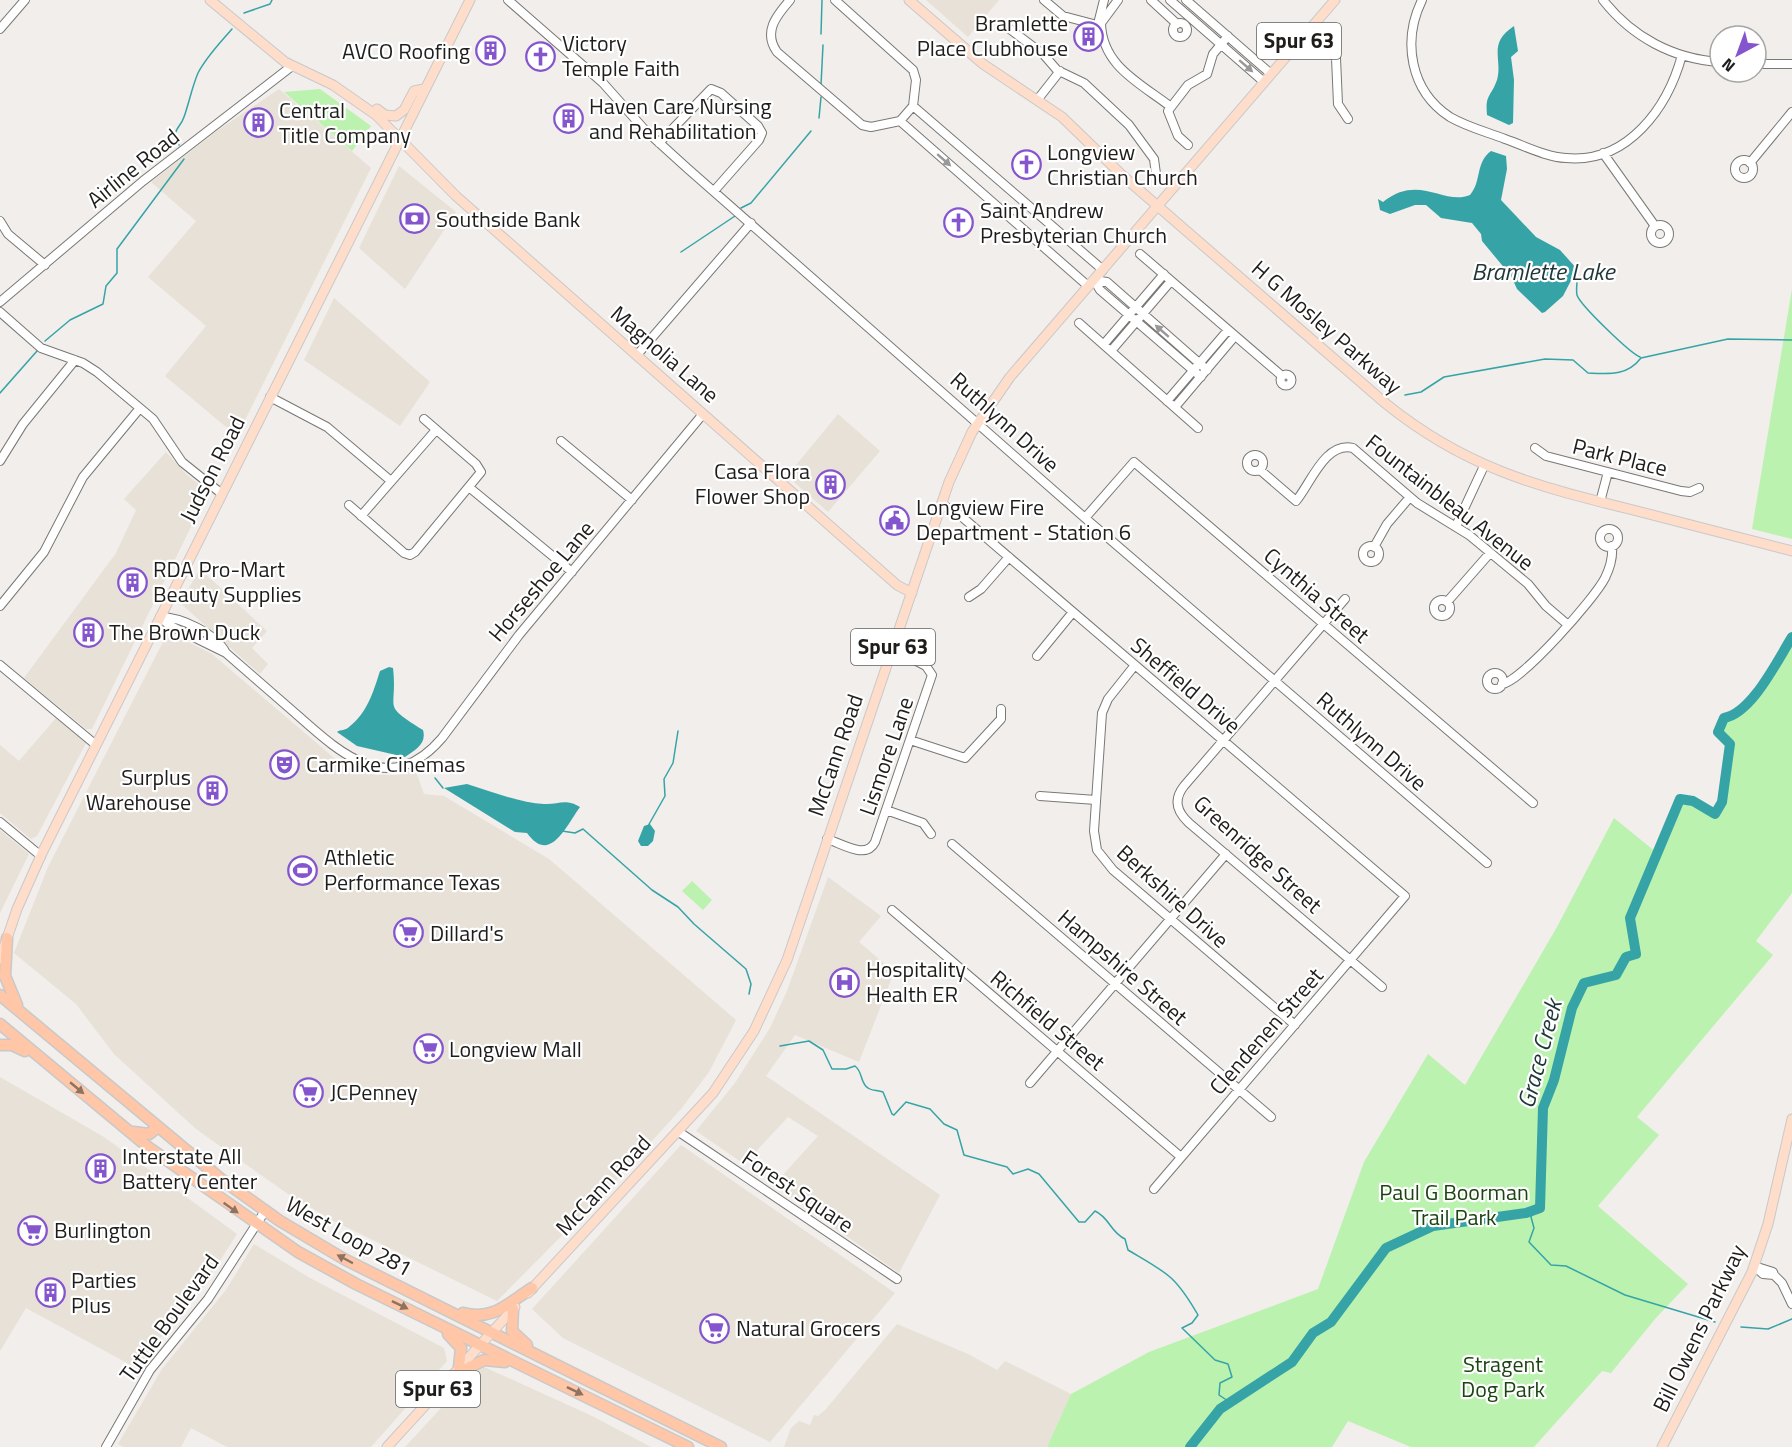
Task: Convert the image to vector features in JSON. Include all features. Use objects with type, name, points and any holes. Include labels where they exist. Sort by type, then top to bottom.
[{"type":"highway","points":[[3,941],[6,982],[24,1015]]},
{"type":"highway","name":"West Loop 281","points":[[0,995],[265,1211],[344,1259],[721,1447]]},
{"type":"highway","name":"West Loop 281","points":[[0,1024],[127,1130],[256,1225],[320,1264],[688,1447]]},
{"type":"highway","points":[[0,1045],[18,1047],[33,1058],[52,1067]]},
{"type":"highway","points":[[127,1130],[146,1134],[158,1126]]},
{"type":"highway","points":[[440,1307],[476,1316],[487,1316],[532,1288]]},
{"type":"highway","points":[[513,1309],[513,1333],[547,1359]]},
{"type":"highway","points":[[432,1321],[459,1344],[459,1367]]},
{"type":"highway","points":[[450,1377],[487,1359],[522,1365]]},
{"type":"highway","points":[[633,1420],[641,1417],[668,1430],[679,1425]]},
{"type":"main road","name":"Magnolia Lane","points":[[210,0],[292,66],[333,85],[370,110],[400,137],[456,196],[897,585],[912,592]]},
{"type":"main road","name":"Judson Road","points":[[0,959],[3,941],[40,856],[470,0]]},
{"type":"main road","name":"H G Mosley Parkway","points":[[909,0],[983,64],[1038,99],[1067,121],[1158,206],[1395,411],[1438,441],[1484,466],[1533,485],[1792,551]]},
{"type":"main road","name":"McCann Road","points":[[387,1447],[679,1132],[734,1065],[765,1011],[787,960],[942,505],[957,464],[978,422],[1010,377],[1335,0]]},
{"type":"main road","points":[[370,110],[378,109],[385,115],[396,116],[404,110],[414,91],[424,89]]},
{"type":"main road","name":"Bill Owens Parkway","points":[[1662,1447],[1727,1324],[1754,1266],[1768,1224],[1792,1119]]},
{"type":"street","points":[[0,29],[25,0]]},
{"type":"street","name":"Ruthlynn Drive","points":[[508,0],[603,83],[659,143],[1085,518],[1487,863]]},
{"type":"street","points":[[790,0],[777,15],[771,27],[771,42],[777,52],[862,125],[873,127],[900,121],[913,106],[916,80],[911,68],[836,0]]},
{"type":"street","points":[[1044,0],[1062,15],[1101,25]]},
{"type":"street","points":[[1104,0],[1099,20],[1110,58],[1171,107]]},
{"type":"street","points":[[1101,25],[1118,0]]},
{"type":"street","points":[[1150,0],[1177,24]]},
{"type":"street","points":[[1170,0],[1264,82]]},
{"type":"street","points":[[1186,0],[1271,74]]},
{"type":"street","points":[[1422,0],[1412,31],[1413,64],[1424,92],[1443,112],[1465,124],[1558,157],[1581,158],[1603,153],[1632,137],[1653,117],[1672,88],[1682,55]]},
{"type":"street","points":[[1603,0],[1634,32],[1653,44],[1682,55],[1708,60]]},
{"type":"street","points":[[1002,23],[1044,55],[1060,71],[1079,80],[1129,125],[1154,159],[1156,174]]},
{"type":"street","points":[[1308,30],[1336,58],[1338,104],[1348,119]]},
{"type":"street","points":[[1188,146],[1178,136],[1169,117],[1171,107],[1188,85],[1207,74],[1212,55],[1228,36]]},
{"type":"street","points":[[1768,63],[1792,64]]},
{"type":"street","name":"Airline Road","points":[[0,302],[143,181],[292,66]]},
{"type":"street","points":[[1038,99],[1060,71]]},
{"type":"street","points":[[659,143],[711,89],[721,93],[752,120],[760,128],[760,138],[714,191]]},
{"type":"street","points":[[913,106],[1102,270]]},
{"type":"street","points":[[1750,163],[1792,112]]},
{"type":"street","points":[[900,121],[1201,377]]},
{"type":"street","points":[[1603,153],[1655,226]]},
{"type":"street","points":[[0,221],[10,236],[45,265]]},
{"type":"street","points":[[636,355],[751,223]]},
{"type":"street","points":[[1140,254],[1282,376]]},
{"type":"street","points":[[1104,344],[1164,274]]},
{"type":"street","points":[[1111,351],[1171,281]]},
{"type":"street","points":[[1091,283],[1107,282],[1207,370]]},
{"type":"street","points":[[1114,302],[1120,295]]},
{"type":"street","points":[[0,312],[41,348],[94,369],[161,428],[182,462],[222,494]]},
{"type":"street","points":[[1079,323],[1198,428]]},
{"type":"street","points":[[1167,400],[1228,330]]},
{"type":"street","points":[[1175,407],[1236,336]]},
{"type":"street","points":[[0,461],[23,424],[75,360]]},
{"type":"street","points":[[270,397],[327,427],[391,481]]},
{"type":"street","points":[[0,606],[44,552],[83,477],[140,408]]},
{"type":"street","name":"Horseshoe Lane","points":[[160,617],[172,617],[222,646],[226,653],[347,757],[371,766],[404,764],[424,755],[440,741],[495,665],[703,414]]},
{"type":"street","points":[[349,505],[404,553],[413,554],[481,475],[481,470],[424,419]]},
{"type":"street","points":[[361,516],[436,429]]},
{"type":"street","points":[[561,441],[632,500]]},
{"type":"street","name":"Fountainbleau Avenue","points":[[1260,470],[1296,501],[1315,471],[1334,452],[1341,447],[1351,447],[1426,510],[1456,526],[1490,553],[1530,586],[1546,606],[1567,624]]},
{"type":"street","name":"Park Place","points":[[1535,448],[1546,456],[1688,492],[1699,488]]},
{"type":"street","name":"Cynthia Street","points":[[1085,518],[1134,462],[1533,803]]},
{"type":"street","points":[[1456,526],[1484,466]]},
{"type":"street","points":[[1600,502],[1608,472]]},
{"type":"street","points":[[470,488],[572,573]]},
{"type":"street","points":[[1374,547],[1390,519],[1410,497]]},
{"type":"street","name":"Sheffield Drive","points":[[942,505],[955,511],[1405,896]]},
{"type":"street","points":[[1502,684],[1511,681],[1529,667],[1605,579],[1612,556],[1612,546]]},
{"type":"street","points":[[1447,602],[1490,553]]},
{"type":"street","points":[[969,597],[981,589],[1009,557]]},
{"type":"street","name":"Greenridge Street","points":[[1345,599],[1181,790],[1177,803],[1185,819],[1382,987]]},
{"type":"street","points":[[1037,657],[1073,612]]},
{"type":"street","name":"Lismore Lane","points":[[827,839],[868,851],[875,842],[910,740],[932,673],[915,658],[892,649]]},
{"type":"street","points":[[0,665],[96,745]]},
{"type":"street","name":"Berkshire Drive","points":[[1135,665],[1108,699],[1103,710],[1094,831],[1097,850],[1113,870],[1295,1025]]},
{"type":"street","points":[[910,740],[964,758],[1001,719],[1001,709]]},
{"type":"street","points":[[1040,796],[1096,800]]},
{"type":"street","points":[[886,810],[923,823],[931,834]]},
{"type":"street","points":[[0,822],[40,856]]},
{"type":"street","name":"Hampshire Street","points":[[952,844],[1271,1117]]},
{"type":"street","points":[[1030,1083],[1226,854]]},
{"type":"street","name":"Clendenen Street","points":[[1154,1189],[1405,896]]},
{"type":"street","name":"Richfield Street","points":[[892,910],[1181,1157]]},
{"type":"street","name":"Forest Square","points":[[679,1132],[897,1279]]},
{"type":"street","points":[[1781,1164],[1792,1166]]},
{"type":"street","name":"Tuttle Boulevard","points":[[108,1446],[150,1370],[208,1299],[265,1211]]},
{"type":"street","points":[[1754,1266],[1762,1274],[1774,1275],[1782,1283],[1792,1304]]},
{"type":"shaded area","points":[[926,0],[999,0],[968,37]]},
{"type":"shaded area","points":[[279,89],[371,168],[237,436],[165,376],[206,326],[148,277],[196,221],[151,182],[217,131]]},
{"type":"shaded area","points":[[399,166],[456,212],[405,289],[359,248]]},
{"type":"shaded area","points":[[334,298],[430,382],[400,426],[304,360]]},
{"type":"shaded area","points":[[838,414],[880,451],[828,512],[787,476]]},
{"type":"shaded area","points":[[166,452],[186,474],[208,492],[92,729],[86,729],[24,678],[116,553],[136,510],[124,499]]},
{"type":"shaded area","points":[[200,569],[267,631],[252,648],[268,664],[260,674],[180,603]]},
{"type":"shaded area","points":[[168,632],[212,654],[340,763],[357,772],[378,775],[397,775],[415,769],[424,794],[444,796],[549,859],[736,1020],[709,1072],[681,1109],[612,1185],[497,1301],[330,1219],[288,1194],[196,1129],[114,1054],[76,1004],[14,953],[48,867]]},
{"type":"shaded area","points":[[56,718],[86,743],[37,836],[31,839],[0,813],[0,745],[19,761]]},
{"type":"shaded area","points":[[0,830],[29,854],[0,913]]},
{"type":"shaded area","points":[[828,877],[881,916],[859,942],[894,972],[859,1062],[795,1035],[766,1076],[940,1195],[899,1273],[774,1185],[818,1136],[788,1117],[744,1164],[696,1131],[735,1083],[770,1028],[787,991]]},
{"type":"shaded area","points":[[0,1077],[104,1137],[237,1234],[200,1292],[156,1343],[138,1369],[26,1308],[0,1351]]},
{"type":"shaded area","points":[[681,1145],[895,1293],[770,1442],[563,1338],[532,1309]]},
{"type":"shaded area","points":[[254,1244],[310,1278],[444,1348],[447,1361],[371,1447],[227,1447],[191,1428],[181,1447],[123,1447],[118,1444],[162,1369],[226,1290]]},
{"type":"shaded area","points":[[897,1324],[968,1354],[997,1370],[1005,1361],[1071,1394],[1047,1447],[784,1447],[791,1428],[799,1421],[810,1425],[814,1415],[818,1416],[826,1409]]},
{"type":"shaded area","points":[[484,1367],[590,1415],[651,1447],[405,1447],[478,1368]]},
{"type":"green space","points":[[320,89],[371,126],[352,151],[284,92]]},
{"type":"green space","points":[[1792,289],[1792,539],[1752,529]]},
{"type":"green space","name":"Paul G Boorman Trail Park","points":[[1792,637],[1792,893],[1756,941],[1773,955],[1637,1117],[1659,1135],[1598,1206],[1688,1284],[1655,1319],[1611,1373],[1602,1371],[1534,1447],[1411,1447],[1348,1421],[1332,1447],[1047,1447],[1071,1394],[1149,1352],[1318,1289],[1364,1162],[1428,1054],[1465,1085],[1557,927],[1614,818],[1657,853],[1680,799],[1693,801],[1715,814],[1722,802],[1730,744],[1718,732],[1724,718],[1734,714],[1754,696]]},
{"type":"green space","points":[[692,881],[712,900],[703,910],[682,891]]},
{"type":"water","points":[[1514,26],[1518,51],[1511,57],[1514,80],[1513,123],[1509,125],[1487,115],[1487,108],[1488,99],[1497,80],[1498,45]]},
{"type":"water","name":"Bramlette Lake","points":[[1491,151],[1506,156],[1507,169],[1501,200],[1536,237],[1560,250],[1577,269],[1563,296],[1542,313],[1517,289],[1511,276],[1482,241],[1481,234],[1472,223],[1441,218],[1426,205],[1415,205],[1390,214],[1380,210],[1378,199],[1383,202],[1408,190],[1419,190],[1450,197],[1470,195],[1474,190],[1480,167]]},
{"type":"water","points":[[389,667],[393,668],[393,700],[396,710],[423,730],[424,735],[422,743],[405,757],[357,746],[337,732],[347,728],[365,709],[380,671]]},
{"type":"water","points":[[467,784],[525,801],[544,804],[566,802],[580,807],[557,839],[550,844],[543,845],[535,842],[527,833],[515,832],[444,788]]},
{"type":"water","points":[[650,824],[655,831],[653,841],[648,846],[641,846],[638,841],[644,826]]},
{"type":"waterway","points":[[244,13],[270,4],[272,0]]},
{"type":"waterway","points":[[821,34],[822,0]]},
{"type":"waterway","points":[[179,145],[175,136],[184,117],[198,73],[232,29]]},
{"type":"waterway","points":[[821,85],[823,45]]},
{"type":"waterway","points":[[819,118],[821,97]]},
{"type":"waterway","points":[[741,208],[751,203],[811,131]]},
{"type":"waterway","points":[[45,341],[70,320],[103,304],[106,286],[117,273],[117,249],[184,159]]},
{"type":"waterway","points":[[681,252],[735,216]]},
{"type":"waterway","points":[[1573,276],[1577,281],[1577,295],[1580,300],[1616,338],[1640,357]]},
{"type":"waterway","points":[[1405,395],[1421,392],[1444,377],[1545,359],[1573,360],[1588,373],[1618,373],[1630,368],[1641,358],[1728,339],[1792,340]]},
{"type":"waterway","points":[[0,393],[37,351]]},
{"type":"waterway","name":"Grace Creek","points":[[1190,1447],[1220,1409],[1292,1362],[1313,1333],[1331,1322],[1386,1248],[1433,1226],[1526,1213],[1540,1208],[1543,1108],[1554,1080],[1572,1008],[1584,983],[1616,975],[1626,957],[1636,954],[1630,918],[1680,799],[1693,801],[1715,814],[1722,802],[1730,744],[1718,732],[1724,718],[1734,714],[1754,697],[1792,637]]},
{"type":"waterway","points":[[648,826],[665,796],[664,779],[673,763],[678,731]]},
{"type":"waterway","points":[[435,778],[443,788]]},
{"type":"waterway","points":[[562,831],[575,833],[583,829],[652,890],[678,907],[746,969],[751,984],[749,994]]},
{"type":"waterway","points":[[780,1046],[809,1041],[823,1050],[832,1069],[846,1069],[855,1066],[865,1086],[871,1090],[883,1092],[892,1114],[894,1115],[906,1102],[930,1109],[944,1124],[957,1130],[964,1155],[1007,1167],[1013,1174],[1028,1169],[1039,1174],[1079,1222],[1085,1222],[1095,1211],[1104,1217],[1116,1233],[1125,1239],[1128,1250],[1161,1270],[1183,1291],[1198,1315],[1192,1323],[1182,1328],[1215,1360],[1228,1364],[1232,1377],[1220,1383],[1219,1395],[1231,1403]]},
{"type":"waterway","points":[[1534,1210],[1531,1217],[1534,1228],[1529,1242],[1551,1265],[1566,1266],[1625,1295],[1715,1322]]},
{"type":"waterway","points":[[1741,1327],[1768,1329],[1792,1319]]},
{"type":"place","name":"Bramlette Place Clubhouse","points":[[1089,36]]},
{"type":"place","name":"AVCO Roofing","points":[[491,51]]},
{"type":"place","name":"Victory Temple Faith","points":[[541,56]]},
{"type":"place","name":"Haven Care Nursing and Rehabilitation","points":[[568,119]]},
{"type":"place","name":"Central Title Company","points":[[258,123]]},
{"type":"place","name":"Longview Christian Church","points":[[1026,165]]},
{"type":"place","name":"Southside Bank","points":[[415,219]]},
{"type":"place","name":"Saint Andrew Presbyterian Church","points":[[959,223]]},
{"type":"place","name":"Casa Flora Flower Shop","points":[[831,484]]},
{"type":"place","name":"Longview Fire Department - Station 6","points":[[895,520]]},
{"type":"place","name":"RDA Pro-Mart Beauty Supplies","points":[[132,582]]},
{"type":"place","name":"The Brown Duck","points":[[88,632]]},
{"type":"place","name":"Carmike Cinemas","points":[[285,764]]},
{"type":"place","name":"Surplus Warehouse","points":[[212,790]]},
{"type":"place","name":"Athletic Performance Texas","points":[[303,870]]},
{"type":"place","name":"Dillard's","points":[[409,933]]},
{"type":"place","name":"Hospitality Health ER","points":[[845,982]]},
{"type":"place","name":"Longview Mall","points":[[428,1049]]},
{"type":"place","name":"JCPenney","points":[[309,1092]]},
{"type":"place","name":"Interstate All Battery Center","points":[[101,1169]]},
{"type":"place","name":"Burlington","points":[[33,1230]]},
{"type":"place","name":"Parties Plus","points":[[50,1293]]},
{"type":"place","name":"Natural Grocers","points":[[715,1328]]},
{"type":"park label","name":"Stragent Dog Park","points":[[1503,1376]]}]
